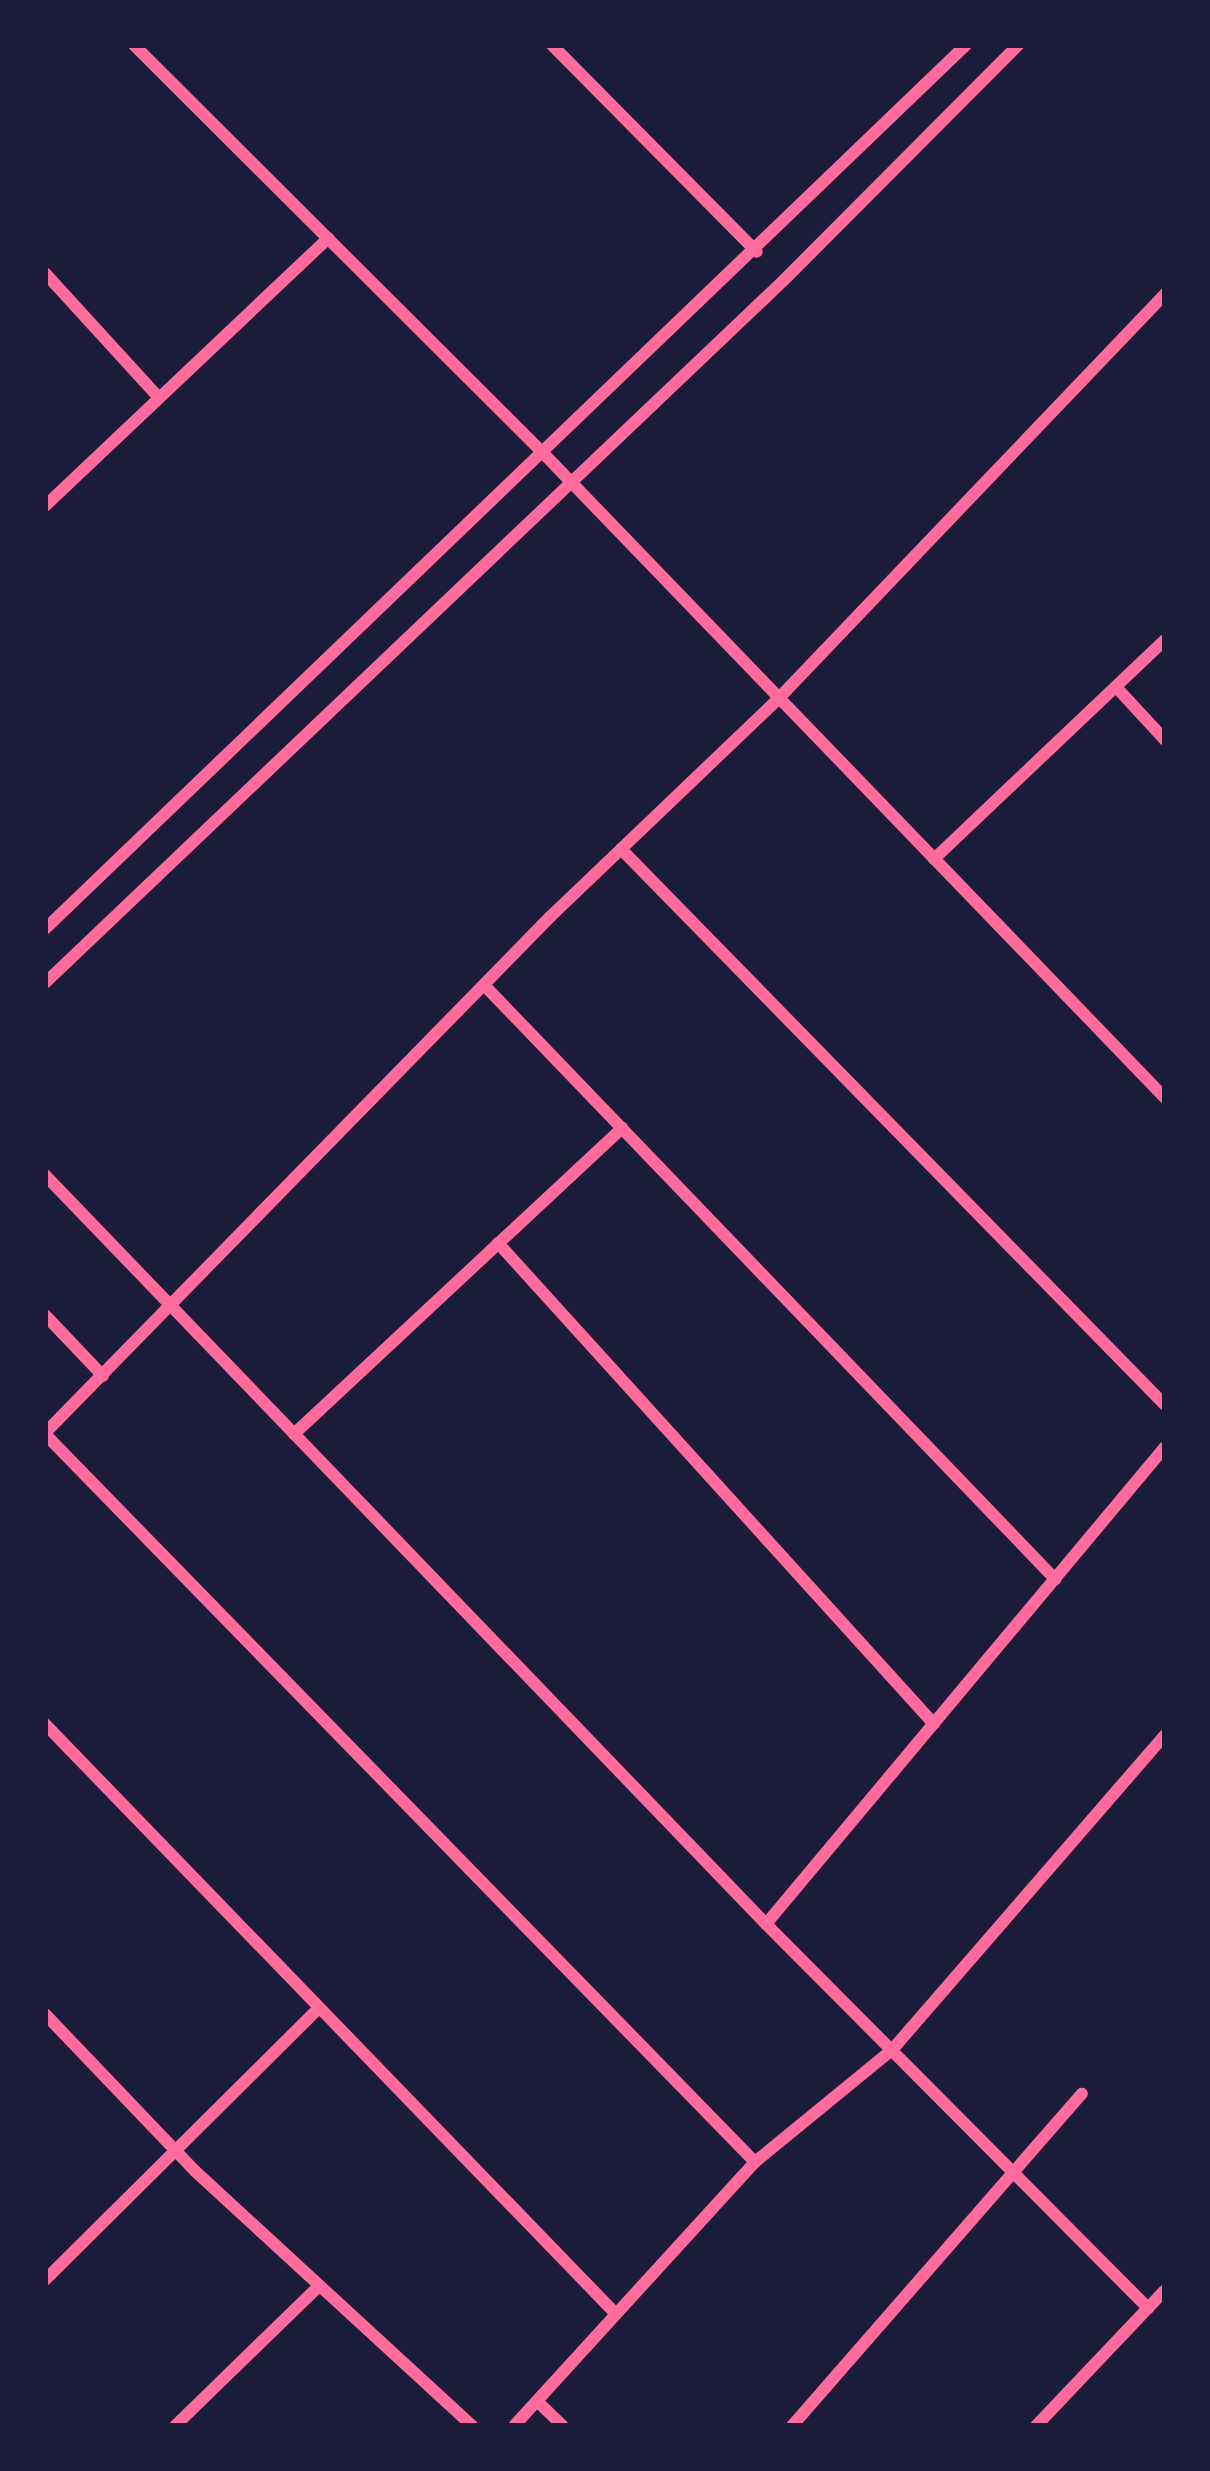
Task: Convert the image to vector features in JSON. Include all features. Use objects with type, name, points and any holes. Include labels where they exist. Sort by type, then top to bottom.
[{"type":"street","points":[[134,45],[545,455],[1165,1098]]},
{"type":"street","points":[[552,45],[757,252]]},
{"type":"street","points":[[45,929],[757,252],[967,45]]},
{"type":"street","points":[[45,983],[1018,45]]},
{"type":"street","points":[[45,506],[328,238]]},
{"type":"street","points":[[45,273],[159,398]]},
{"type":"street","points":[[755,2162],[45,1433],[485,986],[778,698],[1165,294]]},
{"type":"street","points":[[934,859],[1165,640]]},
{"type":"street","points":[[1117,688],[1165,740]]},
{"type":"street","points":[[622,849],[1165,1406]]},
{"type":"street","points":[[485,986],[1055,1579]]},
{"type":"street","points":[[294,1434],[622,1128]]},
{"type":"street","points":[[45,1175],[766,1924],[1148,2308]]},
{"type":"street","points":[[498,1244],[934,1724]]},
{"type":"street","points":[[45,1315],[103,1376]]},
{"type":"street","points":[[766,1924],[1165,1447]]},
{"type":"street","points":[[45,1724],[616,2314]]},
{"type":"street","points":[[514,2426],[755,2162],[892,2050],[1165,1735]]},
{"type":"street","points":[[45,2280],[319,2008]]},
{"type":"street","points":[[45,2014],[175,2150],[472,2426]]},
{"type":"street","points":[[792,2426],[1082,2094]]},
{"type":"street","points":[[175,2426],[320,2286]]},
{"type":"street","points":[[1036,2426],[1165,2290]]},
{"type":"street","points":[[537,2401],[563,2426]]}]
